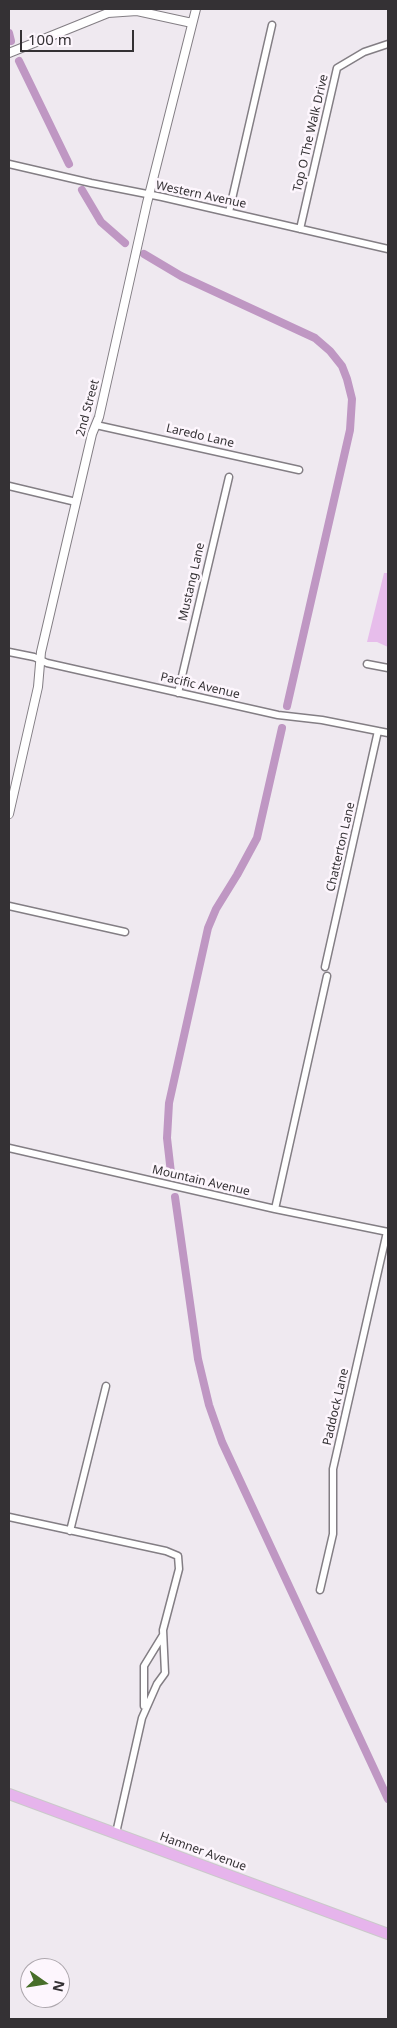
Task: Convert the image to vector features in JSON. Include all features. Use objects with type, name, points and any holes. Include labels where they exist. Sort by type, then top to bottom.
[{"type":"main road","name":"Hamner Avenue","points":[[9,1794],[388,1934]]},
{"type":"street","name":"2nd Street","points":[[9,814],[38,687],[40,660],[76,502],[92,434],[96,425],[149,195],[196,9]]},
{"type":"street","points":[[9,53],[108,13],[138,11],[192,23]]},
{"type":"street","points":[[229,212],[272,25]]},
{"type":"street","name":"Top O The Walk Drive","points":[[300,229],[337,68],[364,52],[388,44]]},
{"type":"street","name":"Western Avenue","points":[[9,164],[388,249]]},
{"type":"street","name":"Laredo Lane","points":[[96,425],[299,470]]},
{"type":"street","name":"Mustang Lane","points":[[178,692],[228,477]]},
{"type":"street","points":[[9,486],[76,502]]},
{"type":"street","name":"Pacific Avenue","points":[[9,652],[278,715],[322,720],[388,733]]},
{"type":"street","points":[[367,664],[388,668]]},
{"type":"street","name":"Chatterton Lane","points":[[325,967],[378,731]]},
{"type":"street","points":[[9,906],[125,932]]},
{"type":"street","points":[[275,1209],[327,976]]},
{"type":"street","name":"Mountain Avenue","points":[[9,1148],[275,1209],[388,1232]]},
{"type":"street","name":"Paddock Lane","points":[[320,1590],[333,1534],[333,1469],[388,1232]]},
{"type":"street","points":[[70,1530],[106,1386]]},
{"type":"street","points":[[9,1516],[166,1551],[178,1556],[179,1569],[163,1634],[165,1672],[157,1684],[144,1713]]},
{"type":"street","points":[[116,1833],[144,1713],[144,1666],[163,1634]]},
{"type":"shaded area","points":[[384,573],[388,573],[388,647],[377,642],[367,642]]},
{"type":"waterway","points":[[9,33],[11,41]]},
{"type":"waterway","points":[[19,61],[69,164]]},
{"type":"waterway","points":[[82,190],[101,222],[125,243]]},
{"type":"waterway","points":[[144,254],[181,276],[315,338],[330,351],[342,366],[347,379],[352,399],[350,430],[287,706]]},
{"type":"waterway","points":[[171,1173],[167,1138],[169,1103],[208,928],[216,909],[257,838],[282,728]]},
{"type":"waterway","points":[[175,1197],[198,1359],[209,1405],[222,1442],[388,1799]]}]
